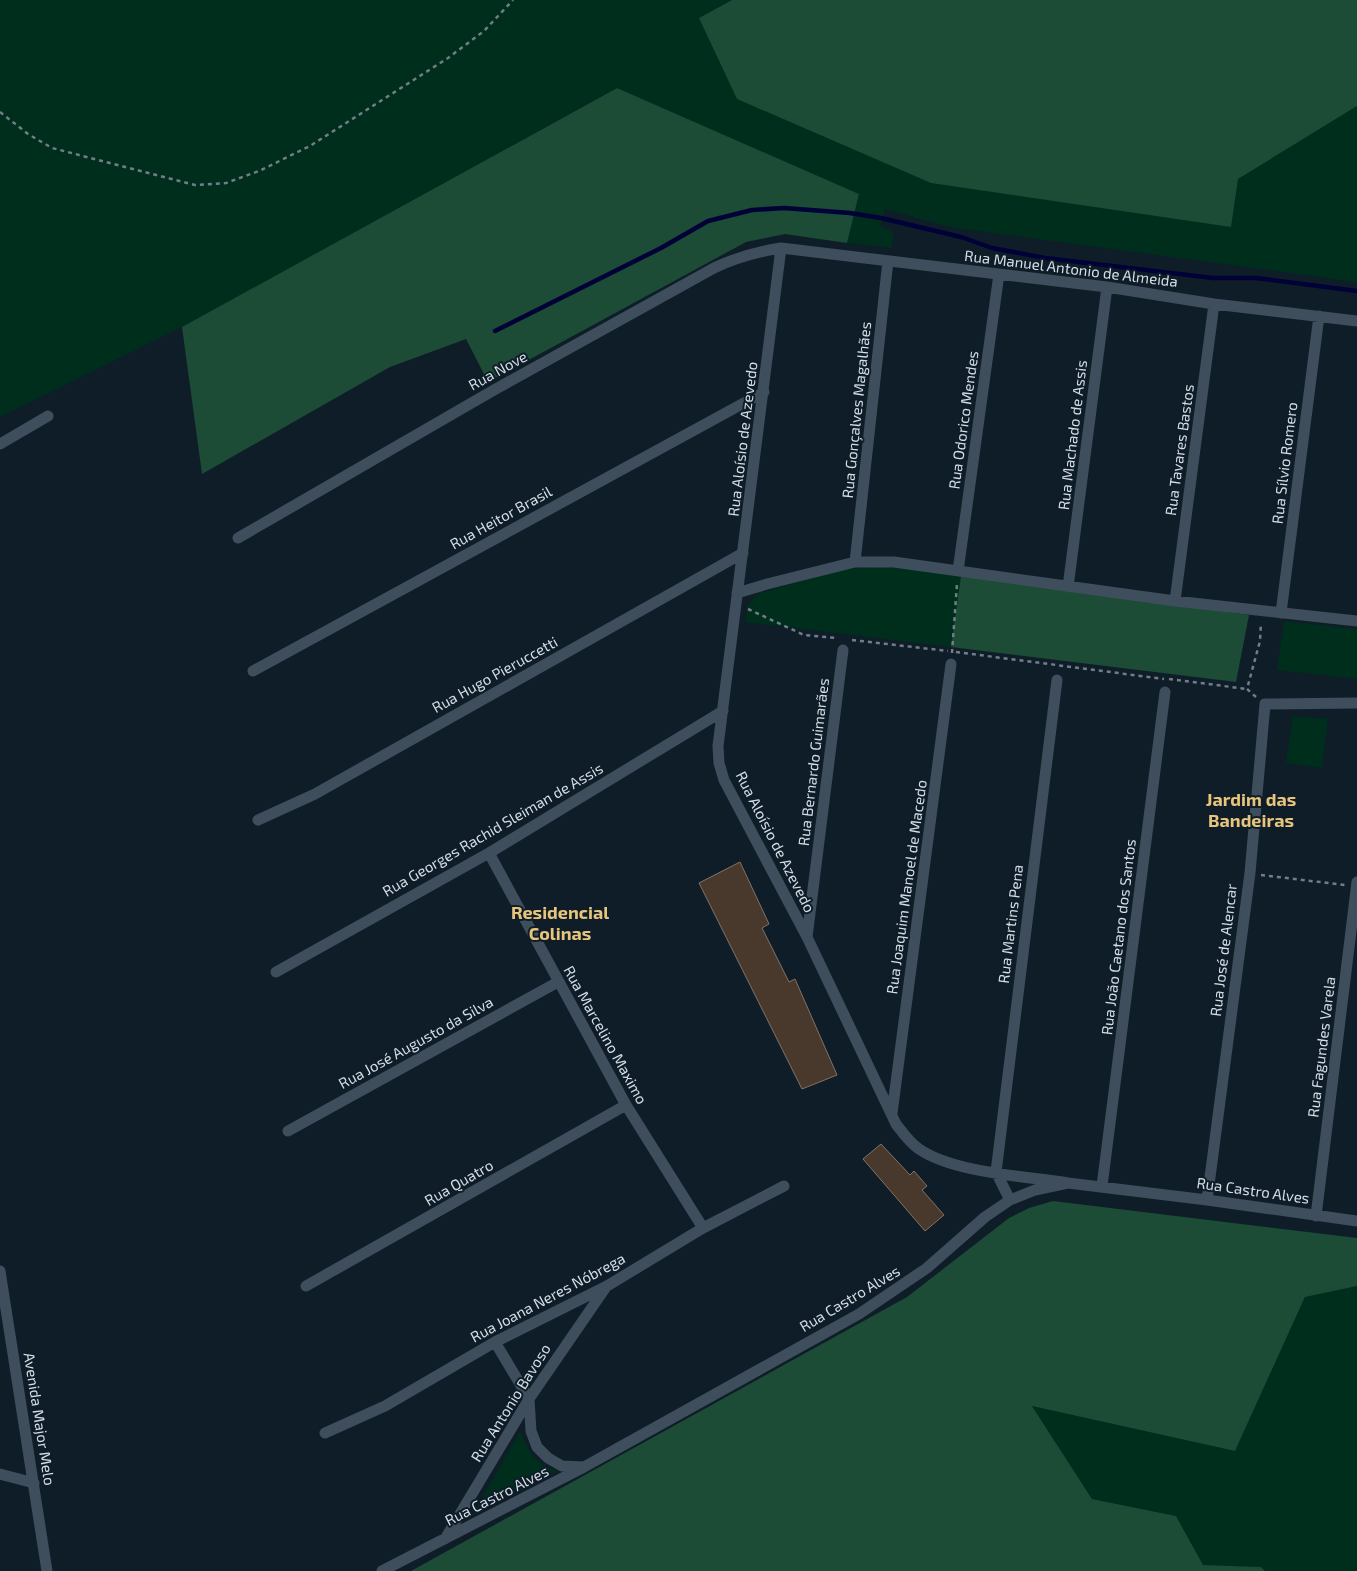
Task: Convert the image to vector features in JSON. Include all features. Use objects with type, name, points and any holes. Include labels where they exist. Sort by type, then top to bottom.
[{"type":"street","name":"Rua Manuel Antonio de Almeida","points":[[781,248],[1107,287],[1214,304],[1357,321]]},
{"type":"street","name":"Rua Aloísio de Azevedo","points":[[781,248],[718,746],[719,763],[724,780],[807,937],[896,1124],[908,1140],[938,1159],[957,1166],[1068,1182]]},
{"type":"street","name":"Rua Nove","points":[[238,538],[494,390],[714,268],[757,251],[781,248]]},
{"type":"street","name":"Rua Gonçalves Magalhães","points":[[855,562],[888,261]]},
{"type":"street","name":"Rua Odorico Mendes","points":[[958,571],[999,274]]},
{"type":"street","name":"Rua Machado de Assis","points":[[1068,586],[1107,287]]},
{"type":"street","name":"Rua Tavares Bastos","points":[[1175,601],[1214,304]]},
{"type":"street","name":"Rua Sílvio Romero","points":[[1281,614],[1319,316]]},
{"type":"street","name":"Rua Heitor Brasil","points":[[253,671],[764,392]]},
{"type":"street","points":[[0,444],[48,416]]},
{"type":"street","name":"Rua Hugo Pieruccetti","points":[[258,820],[315,794],[743,552]]},
{"type":"street","points":[[736,598],[775,581],[855,562],[894,562],[1175,601],[1357,621]]},
{"type":"street","name":"Rua Bernardo Guimarães","points":[[807,937],[843,650]]},
{"type":"street","name":"Rua Joaquim Manoel de Macedo","points":[[892,1114],[951,664]]},
{"type":"street","name":"Rua Martins Pena","points":[[996,1172],[1057,680]]},
{"type":"street","name":"Rua João Caetano dos Santos","points":[[1102,1186],[1165,692]]},
{"type":"street","points":[[1265,704],[1357,703]]},
{"type":"street","name":"Rua José de Alencar","points":[[1207,1200],[1250,873],[1265,704]]},
{"type":"street","name":"Rua Georges Rachid Sleiman de Assis","points":[[276,972],[489,853],[723,711]]},
{"type":"street","name":"Rua Marcelino Maximo","points":[[489,853],[626,1105],[703,1228]]},
{"type":"street","name":"Rua Fagundes Varela","points":[[1316,1216],[1357,882]]},
{"type":"street","name":"Rua José Augusto da Silva","points":[[288,1131],[558,982]]},
{"type":"street","name":"Rua Quatro","points":[[306,1286],[626,1105]]},
{"type":"street","points":[[996,1172],[1010,1200]]},
{"type":"street","name":"Rua Castro Alves","points":[[382,1571],[584,1468],[858,1314],[927,1268],[985,1217],[1010,1200],[1034,1190],[1068,1182],[1357,1221]]},
{"type":"street","name":"Rua Joana Neres Nóbrega","points":[[325,1433],[385,1406],[495,1342],[607,1286],[703,1228],[784,1186]]},
{"type":"street","name":"Avenida Major Melo","points":[[0,1271],[47,1571]]},
{"type":"street","name":"Rua Antonio Bavoso","points":[[445,1540],[529,1399],[607,1286]]},
{"type":"street","points":[[495,1342],[529,1399],[531,1432],[537,1446],[548,1458],[562,1466],[584,1468]]},
{"type":"street","points":[[0,1474],[34,1483]]},
{"type":"path","points":[[0,112],[28,134],[52,148],[195,186],[226,183],[259,171],[310,146],[448,58],[484,31],[513,0]]},
{"type":"path","points":[[951,664],[958,571]]},
{"type":"path","points":[[736,598],[804,635],[952,651],[1247,689],[1265,704]]},
{"type":"path","points":[[1247,689],[1260,640],[1262,611]]},
{"type":"path","points":[[1250,873],[1356,886]]},
{"type":"green space","points":[[0,0],[731,0],[699,18],[1231,227],[1238,179],[1357,106],[1357,282],[949,227],[885,209],[880,226],[893,232],[892,248],[847,243],[859,194],[616,88],[182,327],[0,417],[0,98],[4,96],[0,97]]},
{"type":"green space","points":[[732,0],[1357,0],[1357,106],[1238,179],[1231,227],[931,183],[737,99],[699,18]]},
{"type":"green space","points":[[617,88],[859,194],[847,243],[785,234],[746,242],[488,382],[466,339],[390,367],[202,474],[182,327]]},
{"type":"green space","points":[[880,566],[961,576],[951,647],[745,622],[748,605],[757,594],[841,570]]},
{"type":"green space","points":[[961,576],[1249,615],[1236,682],[951,647]]},
{"type":"green space","points":[[1284,621],[1357,629],[1357,679],[1277,670]]},
{"type":"green space","points":[[1293,716],[1328,719],[1322,768],[1286,763]]},
{"type":"green space","points":[[1053,1201],[1357,1238],[1357,1286],[1305,1297],[1235,1451],[1032,1406],[1092,1499],[1176,1516],[1203,1565],[1261,1567],[1265,1571],[411,1571],[907,1297],[1009,1218],[1029,1208]]},
{"type":"green space","points":[[1357,1286],[1357,1571],[1265,1571],[1261,1567],[1203,1565],[1176,1516],[1092,1499],[1032,1406],[1235,1451],[1306,1296]]},
{"type":"green space","points":[[520,1431],[526,1446],[534,1457],[544,1465],[558,1471],[473,1514]]},
{"type":"building","points":[[740,862],[769,924],[762,928],[789,982],[795,979],[837,1075],[802,1089],[699,883]]},
{"type":"building","points":[[881,1144],[910,1175],[914,1171],[927,1186],[922,1190],[944,1215],[925,1231],[863,1159]]},
{"type":"waterway","points":[[495,331],[661,248],[708,221],[752,210],[784,208],[850,213],[881,218],[961,237],[992,248],[1045,258],[1213,278],[1256,278],[1357,291]]},
{"type":"district","name":"Jardim das Bandeiras","points":[[1251,810]]},
{"type":"district","name":"Residencial Colinas","points":[[560,923]]}]
